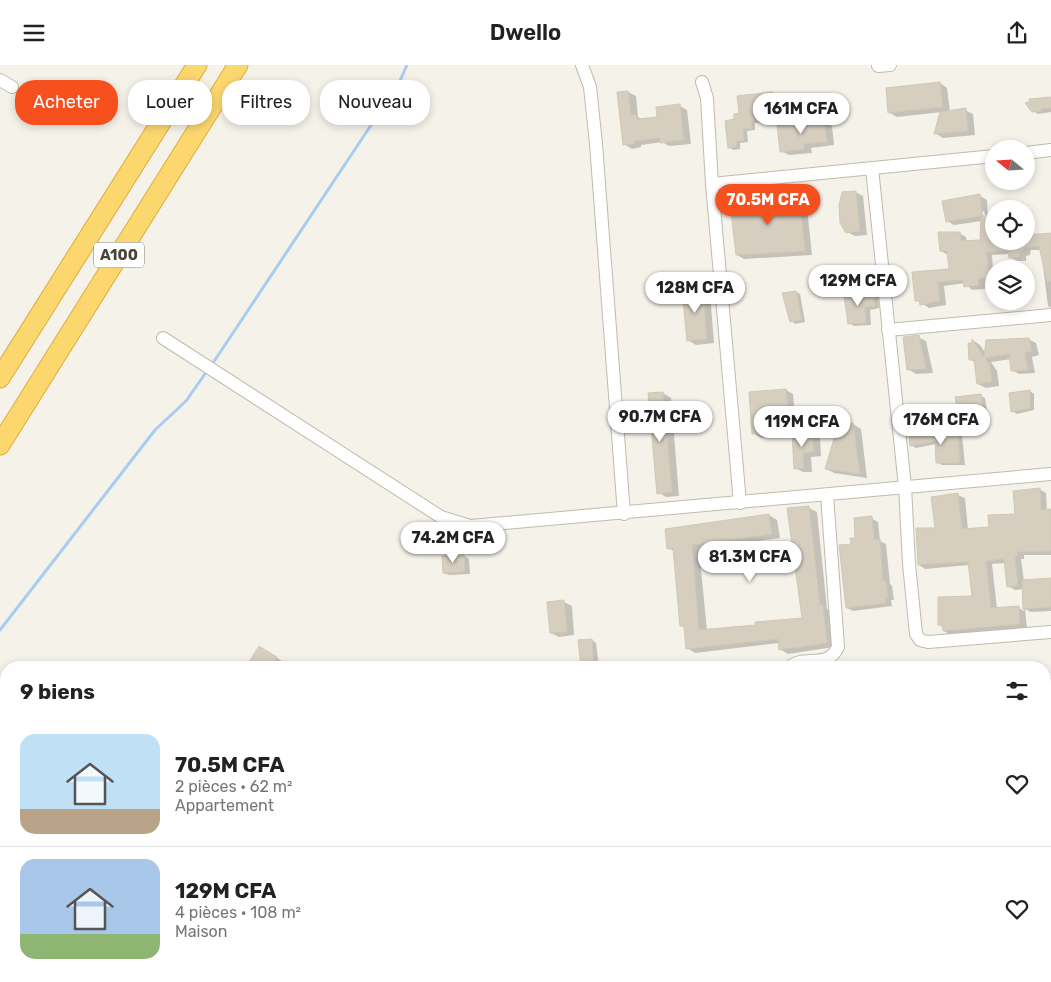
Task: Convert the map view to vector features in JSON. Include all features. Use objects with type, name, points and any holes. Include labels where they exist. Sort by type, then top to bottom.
[{"type":"highway","name":"A100","points":[[0,378],[197,65]]},
{"type":"highway","name":"A100","points":[[0,445],[238,65]]},
{"type":"street","points":[[582,65],[590,87],[596,145],[624,514]]},
{"type":"street","points":[[0,80],[12,87]]},
{"type":"street","points":[[702,82],[707,97],[712,184],[740,503]]},
{"type":"street","points":[[1035,152],[1051,150]]},
{"type":"street","points":[[712,184],[985,157]]},
{"type":"street","points":[[872,168],[906,487],[909,564],[916,634],[920,639],[928,642],[1051,632]]},
{"type":"street","points":[[888,330],[1051,315]]},
{"type":"street","points":[[163,338],[441,517],[470,526],[624,514],[1051,474]]},
{"type":"street","points":[[810,661],[825,660],[834,655],[838,647],[827,495]]},
{"type":"building","points":[[940,82],[943,107],[888,113],[886,88]]},
{"type":"building","points":[[628,91],[631,115],[636,115],[637,119],[657,117],[656,107],[680,104],[684,140],[660,143],[660,138],[634,141],[634,144],[623,145],[617,92]]},
{"type":"building","points":[[772,92],[774,119],[751,121],[751,129],[743,129],[744,141],[736,141],[737,147],[728,148],[725,121],[734,119],[734,114],[739,113],[737,96]]},
{"type":"building","points":[[1051,97],[1051,108],[1041,109],[1041,111],[1032,112],[1025,103],[1029,102],[1029,99]]},
{"type":"building","points":[[966,108],[968,131],[934,134],[940,112]]},
{"type":"building","points":[[824,120],[827,142],[804,144],[804,149],[780,152],[777,125]]},
{"type":"building","points":[[856,191],[860,231],[846,233],[840,223],[839,206],[842,192]]},
{"type":"building","points":[[799,193],[805,251],[736,255],[730,203],[771,199],[771,196]]},
{"type":"building","points":[[980,194],[982,216],[984,216],[985,221],[985,250],[1008,250],[986,252],[987,260],[985,260],[985,278],[978,279],[979,285],[964,287],[963,280],[938,282],[940,301],[920,305],[919,301],[915,301],[912,272],[949,269],[947,251],[940,251],[938,232],[960,232],[961,241],[980,240],[981,216],[946,222],[942,201]]},
{"type":"building","points":[[1051,233],[1051,281],[1047,282],[1039,246],[1035,247],[1035,234]]},
{"type":"building","points":[[1008,250],[1023,250],[1019,252],[1019,257],[1009,258]]},
{"type":"building","points":[[703,287],[707,339],[687,341],[682,289]]},
{"type":"building","points":[[796,291],[802,320],[790,322],[782,293]]},
{"type":"building","points":[[874,292],[875,306],[865,307],[866,323],[848,324],[844,296]]},
{"type":"building","points":[[919,335],[926,369],[907,370],[903,337]]},
{"type":"building","points":[[1029,338],[1032,351],[1025,353],[1028,370],[1011,371],[1009,354],[985,358],[990,365],[992,382],[977,384],[974,360],[969,360],[968,343],[972,343],[972,339],[984,357],[986,340]]},
{"type":"building","points":[[786,389],[790,431],[752,434],[749,392]]},
{"type":"building","points":[[1030,390],[1030,408],[1011,412],[1009,393]]},
{"type":"building","points":[[663,392],[672,492],[657,494],[648,393]]},
{"type":"building","points":[[981,394],[983,409],[958,412],[955,397]]},
{"type":"building","points":[[853,423],[860,474],[825,469],[838,425]]},
{"type":"building","points":[[958,431],[960,463],[936,463],[935,441],[910,446],[909,436]]},
{"type":"building","points":[[812,432],[814,452],[803,453],[804,468],[794,469],[792,434]]},
{"type":"building","points":[[1040,488],[1041,510],[1051,509],[1051,551],[1017,552],[1018,555],[1015,556],[1018,586],[1007,587],[1004,559],[986,561],[991,608],[1019,606],[1020,624],[943,631],[942,625],[938,625],[938,597],[972,596],[968,562],[918,565],[916,528],[935,528],[931,497],[958,493],[962,529],[989,527],[988,515],[1015,514],[1013,491]]},
{"type":"building","points":[[809,506],[820,605],[823,605],[827,643],[779,650],[778,639],[686,649],[684,626],[680,626],[673,548],[667,549],[665,529],[769,514],[772,534],[692,545],[699,630],[755,625],[755,622],[802,618],[787,508]]},
{"type":"building","points":[[872,516],[874,540],[880,539],[883,581],[886,581],[888,597],[885,597],[886,603],[846,608],[839,545],[851,544],[850,538],[855,538],[854,518]]},
{"type":"building","points":[[464,555],[465,572],[443,573],[442,556]]},
{"type":"building","points":[[1051,578],[1051,607],[1023,609],[1022,580]]},
{"type":"building","points":[[564,600],[567,632],[550,633],[547,602]]},
{"type":"building","points":[[592,639],[594,661],[580,661],[578,640]]},
{"type":"building","points":[[259,646],[277,657],[274,661],[250,661]]},
{"type":"waterway","points":[[211,366],[399,83],[407,65]]},
{"type":"waterway","points":[[0,630],[155,430],[186,401],[207,371]]}]
